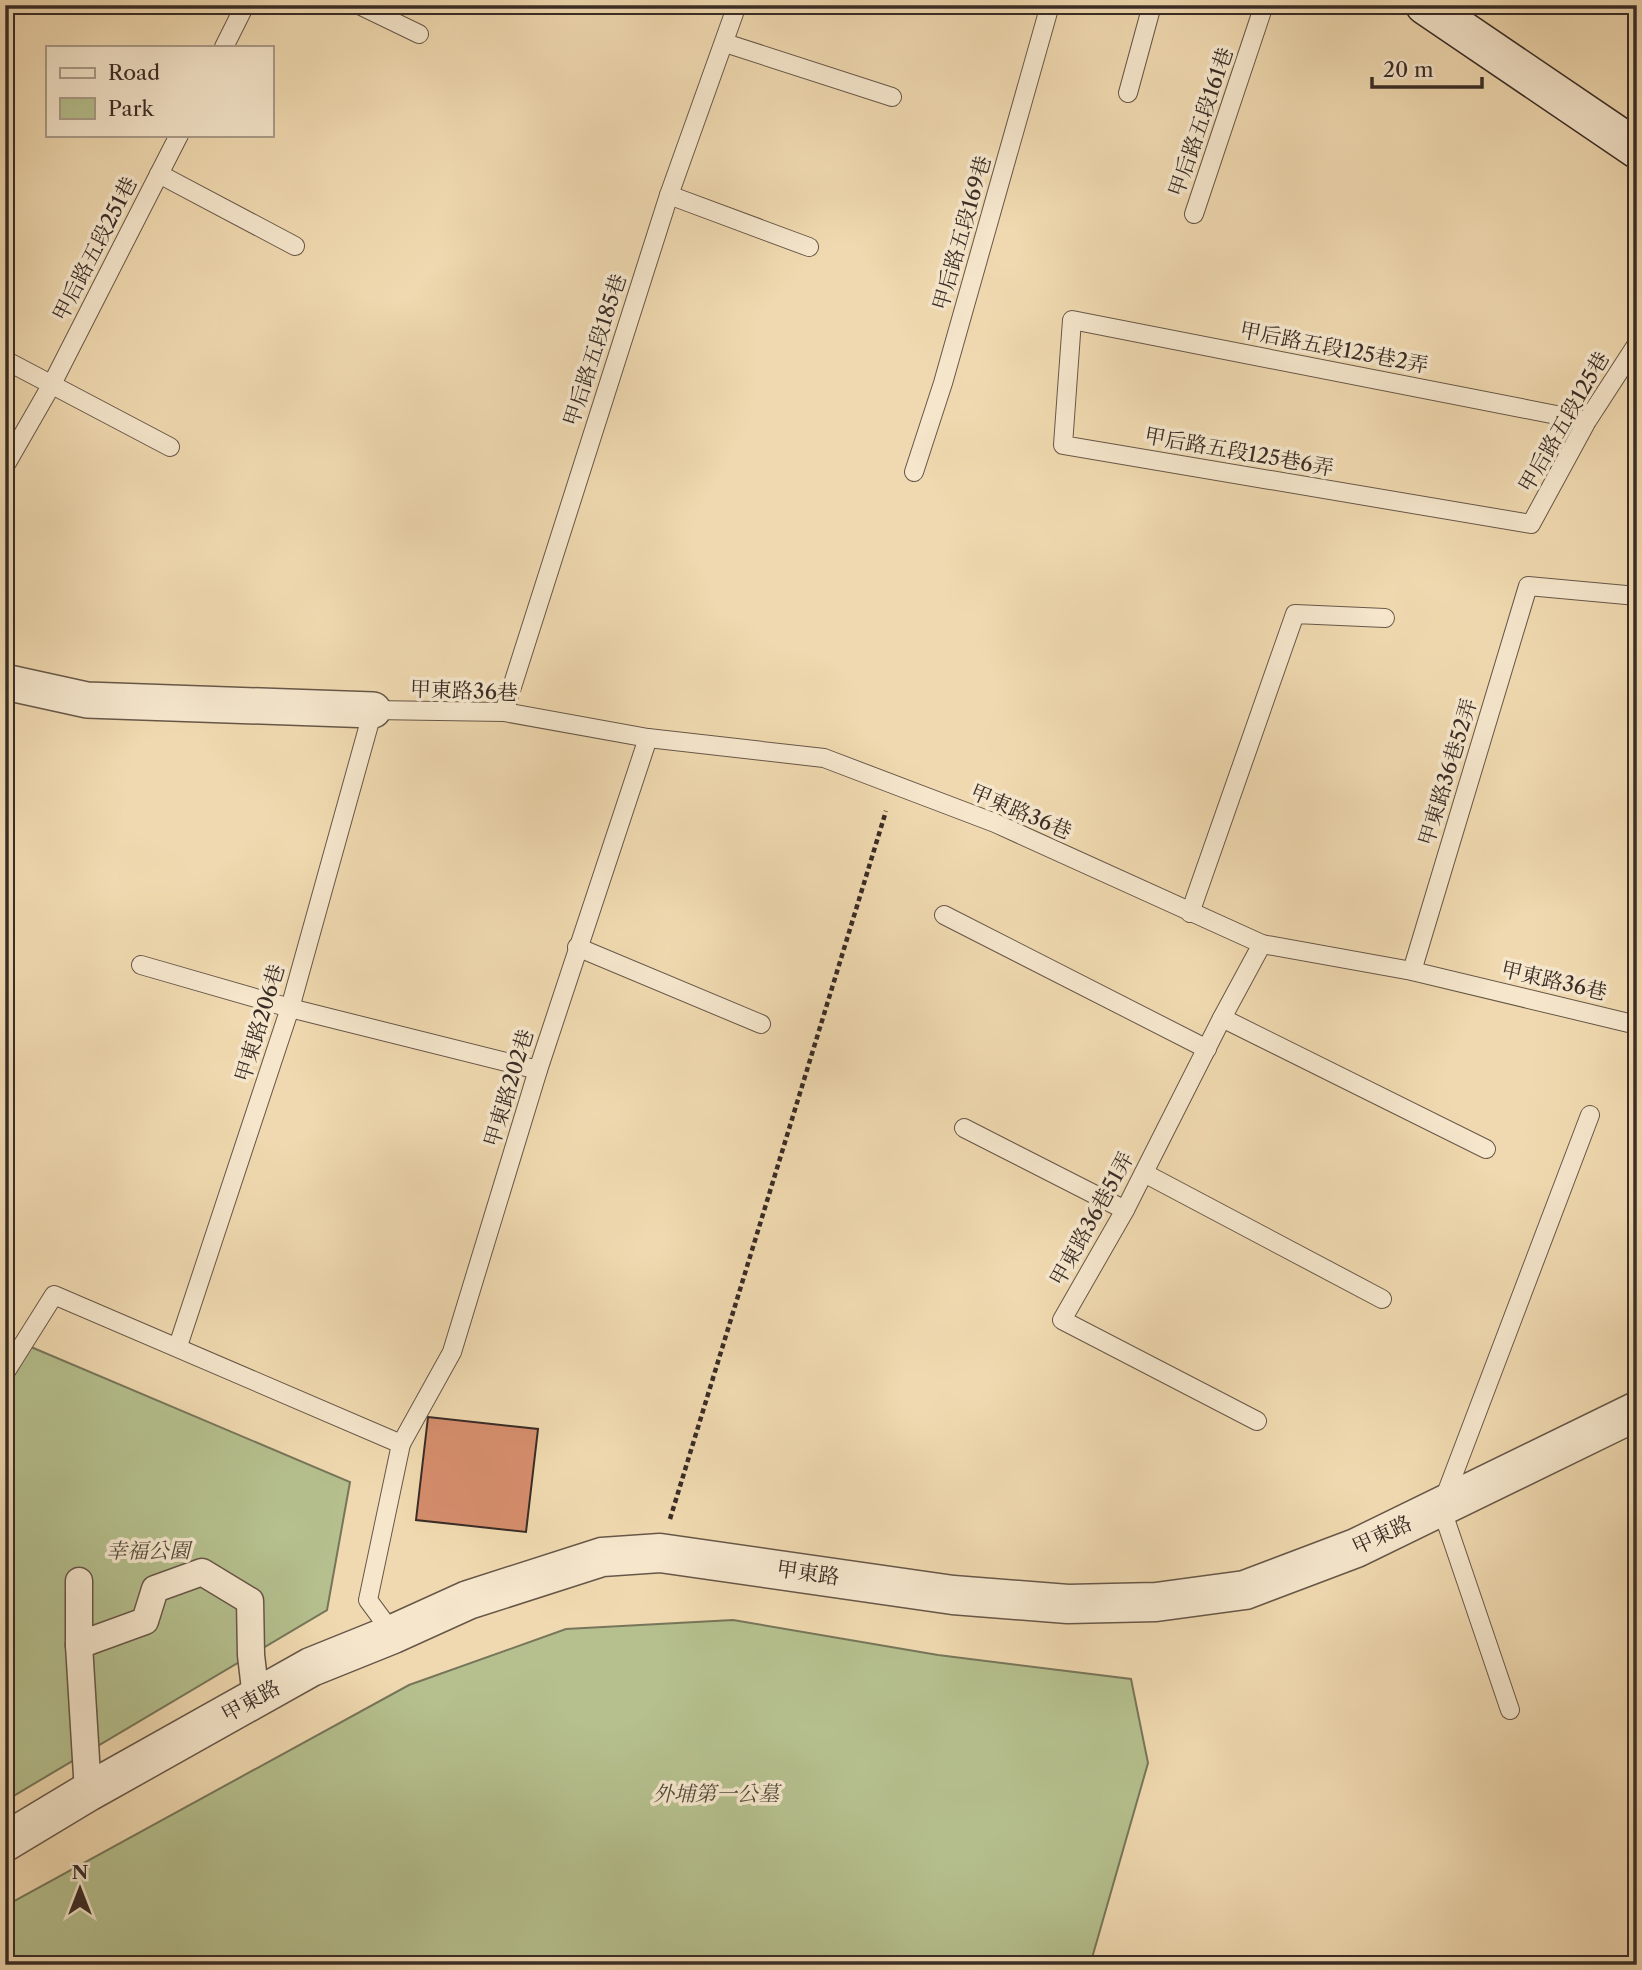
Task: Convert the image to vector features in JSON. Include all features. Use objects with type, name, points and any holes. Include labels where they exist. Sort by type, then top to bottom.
[{"type":"street","points":[[1440,10],[1637,149]]},
{"type":"street","points":[[5,682],[87,700],[373,710]]},
{"type":"street","name":"甲東路","points":[[5,1842],[88,1792],[311,1667],[468,1600],[602,1557],[660,1553],[953,1595],[1068,1604],[1156,1602],[1245,1590],[1356,1548],[1637,1411]]},
{"type":"street","points":[[79,1645],[145,1622],[155,1589],[202,1572],[250,1601],[251,1655],[256,1698]]},
{"type":"street","points":[[79,1581],[79,1645],[88,1792]]},
{"type":"lane","points":[[224,46],[245,5]]},
{"type":"lane","points":[[359,5],[419,34]]},
{"type":"lane","name":"甲后路五段185巷","points":[[504,712],[669,194],[737,5]]},
{"type":"lane","name":"甲后路五段169巷","points":[[914,472],[943,383],[1051,5]]},
{"type":"lane","points":[[1128,93],[1152,5]]},
{"type":"lane","name":"甲后路五段161巷","points":[[1194,214],[1264,5]]},
{"type":"lane","points":[[725,43],[892,97]]},
{"type":"lane","name":"甲后路五段251巷","points":[[5,466],[52,384],[178,136]]},
{"type":"lane","points":[[159,174],[295,246]]},
{"type":"lane","points":[[669,194],[808,247]]},
{"type":"lane","name":"甲后路五段125巷2弄","points":[[1072,320],[1587,421]]},
{"type":"lane","name":"甲后路五段125巷6弄","points":[[1072,320],[1063,445],[1531,524]]},
{"type":"lane","name":"甲后路五段125巷","points":[[1531,524],[1587,421],[1632,363],[1637,344]]},
{"type":"lane","points":[[5,360],[170,447]]},
{"type":"lane","name":"甲東路36巷52弄","points":[[1412,971],[1528,586],[1637,596]]},
{"type":"lane","points":[[1190,913],[1295,614],[1385,618]]},
{"type":"lane","name":"甲東路36巷","points":[[373,710],[504,712],[648,738],[824,758],[995,823],[1262,944],[1412,971],[1634,1024]]},
{"type":"lane","name":"甲東路206巷","points":[[178,1346],[290,1008],[373,710]]},
{"type":"lane","name":"甲東路202巷","points":[[393,1634],[368,1600],[401,1444],[452,1352],[577,947],[648,738]]},
{"type":"lane","points":[[944,915],[1207,1049]]},
{"type":"lane","name":"甲東路36巷51弄","points":[[1257,1422],[1062,1320],[1125,1210],[1262,944]]},
{"type":"lane","points":[[577,947],[761,1024]]},
{"type":"lane","points":[[141,965],[290,1008],[538,1070]]},
{"type":"lane","points":[[1634,1024],[1637,1006]]},
{"type":"lane","points":[[1222,1018],[1486,1150]]},
{"type":"lane","points":[[1510,1710],[1441,1507],[1590,1115]]},
{"type":"lane","points":[[964,1128],[1125,1210]]},
{"type":"lane","points":[[1144,1173],[1382,1299]]},
{"type":"lane","points":[[5,1373],[54,1295],[401,1444]]},
{"type":"path","points":[[660,1553],[894,784]]},
{"type":"green space","name":"幸福公園","points":[[31,1347],[350,1482],[327,1610],[5,1801],[5,1390]]},
{"type":"green space","name":"外埔第一公墓","points":[[733,1620],[938,1655],[1131,1679],[1148,1763],[1090,1965],[5,1965],[5,1906],[409,1685],[566,1629]]},
{"type":"building","points":[[428,1417],[538,1429],[526,1532],[416,1520]]}]
